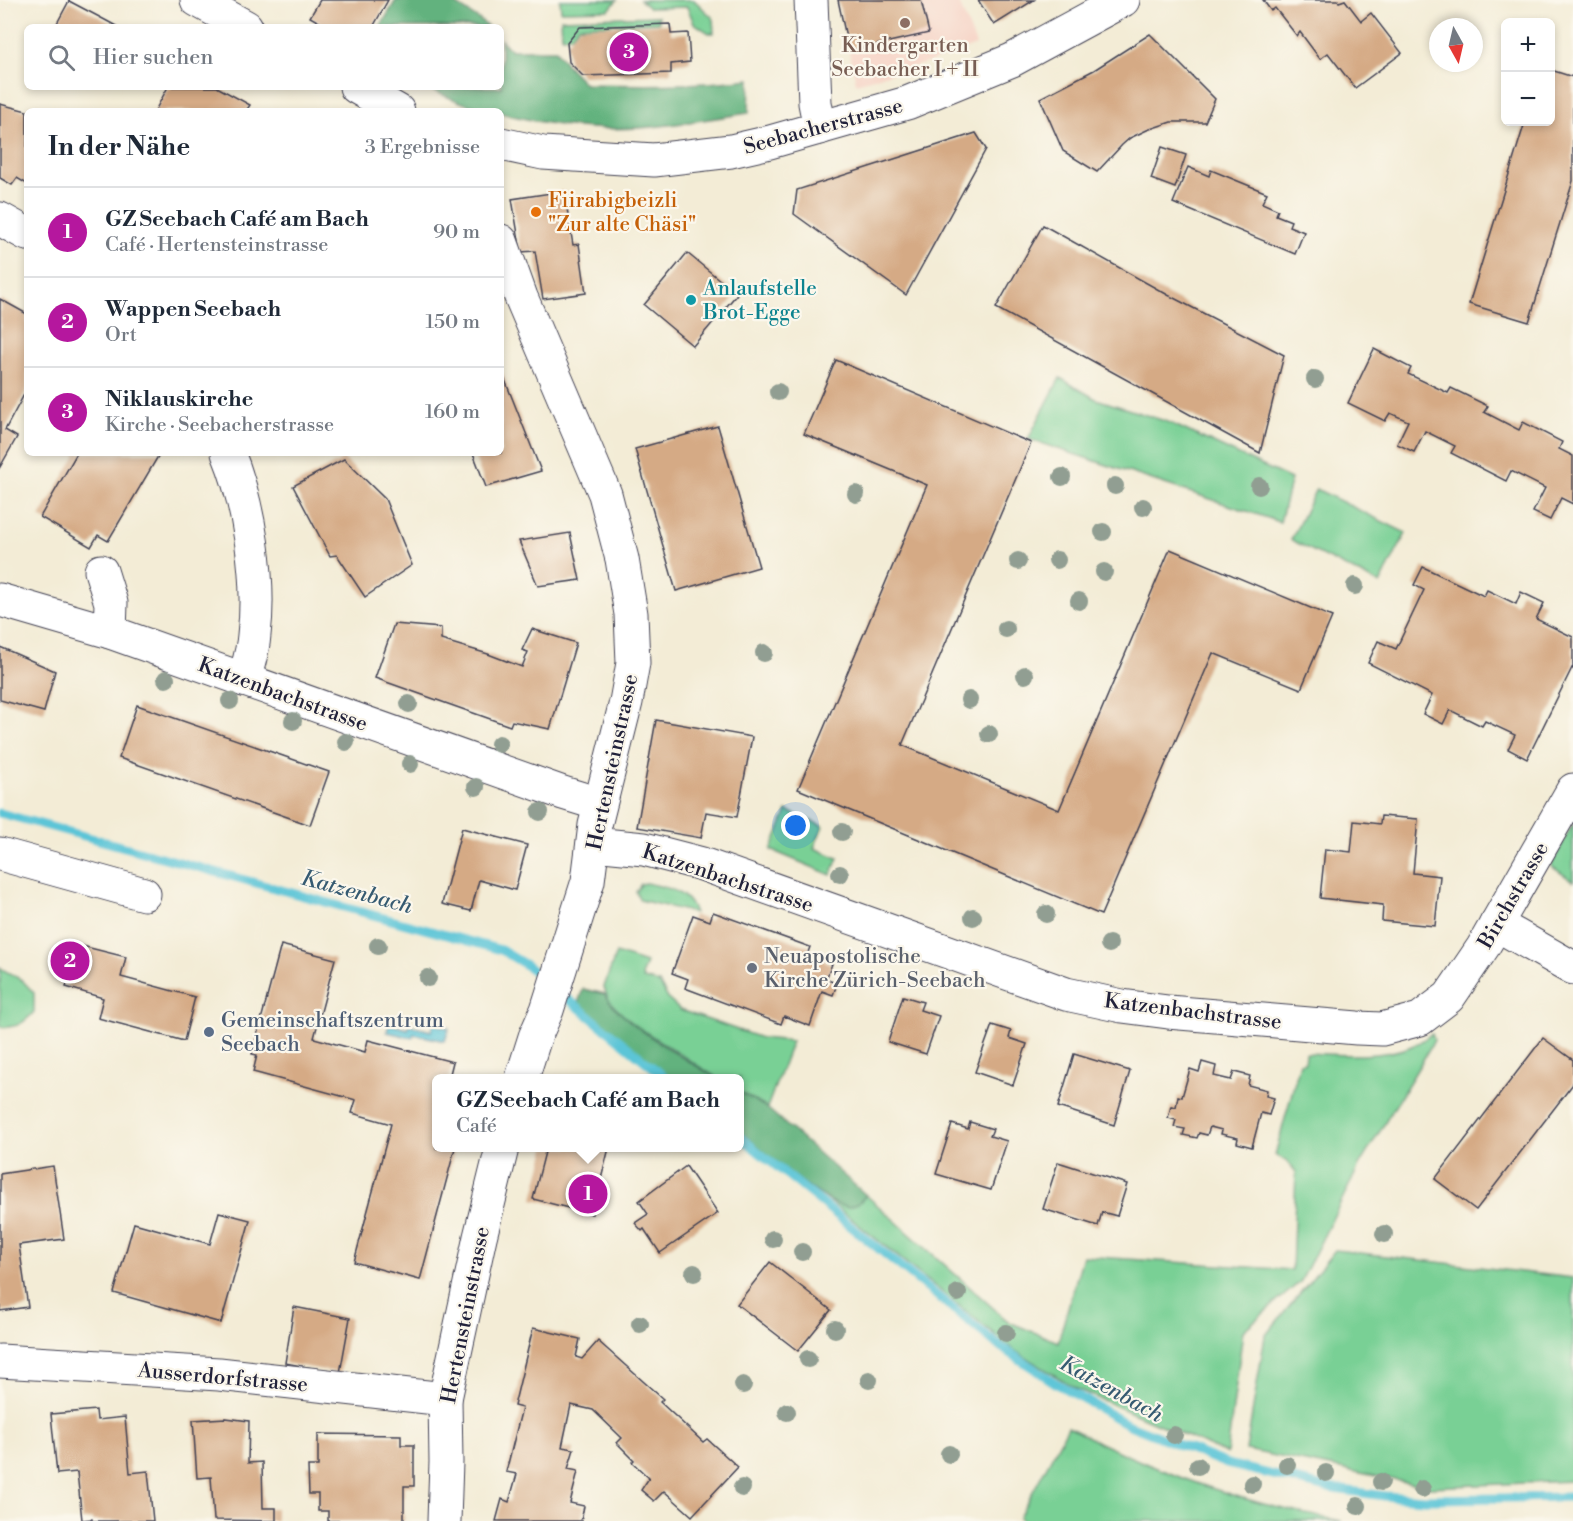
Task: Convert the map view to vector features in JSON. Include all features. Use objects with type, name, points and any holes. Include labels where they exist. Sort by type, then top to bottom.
[{"type":"street","points":[[197,0],[241,24]]},
{"type":"street","points":[[811,0],[815,103],[820,128]]},
{"type":"street","name":"Seebacherstrasse","points":[[504,145],[543,153],[654,160],[731,150],[907,104],[1011,60],[1123,0]]},
{"type":"street","points":[[361,90],[393,108]]},
{"type":"street","points":[[0,219],[24,232]]},
{"type":"street","name":"Hertensteinstrasse","points":[[504,249],[521,297],[605,494],[622,559],[631,614],[633,663],[626,702],[599,804],[588,882],[547,1010],[523,1074]]},
{"type":"street","points":[[229,456],[246,511],[255,584],[255,634],[244,680]]},
{"type":"street","points":[[101,571],[111,603],[110,632]]},
{"type":"street","name":"Katzenbachstrasse","points":[[0,600],[110,632],[562,793],[599,804]]},
{"type":"street","name":"Birchstrasse","points":[[1449,997],[1496,924],[1573,790]]},
{"type":"street","name":"Katzenbachstrasse","points":[[593,844],[644,849],[702,864],[1066,994],[1122,1006],[1167,1012],[1382,1029],[1420,1019],[1449,997]]},
{"type":"street","points":[[0,854],[144,894]]},
{"type":"street","points":[[1496,924],[1573,968]]},
{"type":"street","name":"Hertensteinstrasse","points":[[444,1521],[446,1399],[480,1237],[501,1152]]},
{"type":"street","name":"Ausserdorfstrasse","points":[[0,1361],[219,1374],[446,1399]]},
{"type":"shaded area","name":"Kindergarten Seebacher I + II","points":[[838,0],[958,0],[976,45],[933,61],[856,83]]},
{"type":"green space","points":[[396,0],[450,0],[485,24],[382,24]]},
{"type":"green space","points":[[560,0],[617,0],[609,10],[561,11]]},
{"type":"green space","points":[[640,0],[694,0],[713,18],[714,33],[709,33],[694,23],[687,7],[649,8]]},
{"type":"green space","points":[[658,16],[659,22],[579,26],[571,36],[562,37],[561,19]]},
{"type":"green space","points":[[504,43],[511,50],[556,50],[585,84],[688,84],[750,79],[749,113],[653,127],[621,129],[569,126],[504,114],[504,108],[479,108],[432,90],[504,90]]},
{"type":"green space","points":[[1060,378],[1096,399],[1168,422],[1291,479],[1280,522],[1028,439]]},
{"type":"green space","points":[[1316,489],[1406,533],[1380,584],[1291,540]]},
{"type":"green space","points":[[787,811],[823,826],[814,848],[838,858],[831,875],[771,850]]},
{"type":"green space","points":[[1573,823],[1573,881],[1551,866]]},
{"type":"green space","points":[[641,884],[668,888],[682,895],[695,913],[640,900],[636,892]]},
{"type":"green space","points":[[616,953],[646,963],[642,974],[643,979],[659,983],[669,1000],[680,1010],[761,1038],[792,1041],[767,1108],[744,1094],[744,1074],[711,1074],[633,1024],[609,1002],[604,987]]},
{"type":"green space","points":[[0,968],[22,980],[34,993],[34,1012],[23,1022],[11,1027],[0,1027]]},
{"type":"green space","points":[[583,989],[605,994],[624,1016],[639,1028],[710,1074],[667,1074],[578,1003]]},
{"type":"green space","points":[[1432,1034],[1434,1040],[1429,1050],[1360,1164],[1301,1281],[1243,1331],[1227,1454],[1077,1389],[1015,1351],[824,1197],[841,1205],[851,1206],[861,1201],[866,1195],[1009,1322],[1058,1342],[1083,1256],[1292,1270],[1296,1172],[1287,1161],[1275,1155],[1300,1063],[1305,1062],[1306,1053],[1362,1055],[1391,1052],[1416,1044]]},
{"type":"green space","points":[[744,1094],[767,1108],[866,1195],[853,1206],[847,1207],[824,1197],[744,1135]]},
{"type":"green space","points":[[1335,1250],[1573,1278],[1573,1481],[1430,1487],[1246,1450],[1265,1336]]},
{"type":"green space","points":[[1068,1427],[1134,1458],[1201,1485],[1270,1506],[1342,1521],[1023,1521],[1019,1517]]},
{"type":"water","points":[[389,1024],[408,1029],[409,1025],[431,1031],[433,1024],[449,1028],[445,1041],[414,1034],[412,1038],[387,1032]]},
{"type":"building","points":[[320,0],[388,0],[375,24],[323,24],[310,17]]},
{"type":"building","name":"Kindergarten Seebacher I + II","points":[[838,0],[921,0],[929,33],[849,51]]},
{"type":"building","points":[[978,0],[1034,0],[994,25]]},
{"type":"building","points":[[1263,0],[1338,0],[1339,2],[1345,0],[1361,21],[1371,13],[1402,53],[1355,88],[1328,53],[1320,59],[1300,32],[1297,36],[1275,8],[1271,11]]},
{"type":"building","points":[[69,1],[112,24],[57,24]]},
{"type":"building","points":[[670,24],[671,34],[688,33],[690,62],[671,64],[671,73],[583,76],[569,62],[567,43],[580,27]]},
{"type":"building","points":[[1150,34],[1215,99],[1205,122],[1171,122],[1147,130],[1130,138],[1097,172],[1063,151],[1040,98],[1094,70]]},
{"type":"building","points":[[1555,71],[1573,77],[1573,181],[1529,322],[1469,304],[1524,126],[1555,126]]},
{"type":"building","points":[[166,90],[222,90],[250,105],[248,108],[157,108]]},
{"type":"building","points":[[0,104],[24,110],[24,182],[17,178],[12,185],[0,178]]},
{"type":"building","points":[[976,133],[986,149],[906,295],[794,214],[797,190]]},
{"type":"building","points":[[1162,147],[1186,155],[1175,188],[1151,179]]},
{"type":"building","points":[[1188,167],[1209,176],[1211,170],[1267,193],[1262,203],[1278,210],[1276,215],[1291,221],[1289,226],[1304,232],[1295,254],[1173,203]]},
{"type":"building","points":[[564,191],[573,245],[579,244],[586,293],[543,299],[535,251],[521,252],[512,199]]},
{"type":"building","points":[[1043,225],[1168,295],[1284,355],[1260,453],[996,308]]},
{"type":"building","name":"Anlaufstelle Brot-Egge","points":[[687,253],[737,294],[693,346],[644,305]]},
{"type":"building","points":[[0,299],[24,312],[24,395],[5,430],[17,437],[0,467]]},
{"type":"building","points":[[1374,349],[1411,368],[1408,374],[1448,393],[1451,388],[1488,406],[1484,412],[1519,430],[1523,422],[1562,442],[1559,449],[1573,456],[1573,504],[1561,498],[1550,520],[1533,512],[1545,488],[1511,471],[1506,481],[1451,453],[1455,446],[1425,431],[1414,452],[1397,444],[1408,421],[1390,413],[1385,421],[1348,403]]},
{"type":"building","points":[[836,360],[1031,443],[902,745],[1059,810],[1170,549],[1332,617],[1301,689],[1213,653],[1101,915],[798,789],[927,485],[804,434]]},
{"type":"building","points":[[504,378],[541,471],[486,487],[474,456],[504,456]]},
{"type":"building","points":[[718,426],[759,567],[676,591],[635,449]]},
{"type":"building","points":[[75,456],[158,456],[108,541],[98,535],[91,547],[40,517]]},
{"type":"building","points":[[344,459],[385,499],[412,565],[365,597],[337,555],[330,556],[293,486]]},
{"type":"building","points":[[570,533],[580,580],[538,586],[519,541]]},
{"type":"building","points":[[1423,567],[1484,596],[1487,590],[1516,604],[1521,592],[1544,603],[1536,619],[1573,637],[1573,669],[1527,759],[1508,749],[1515,735],[1485,721],[1482,726],[1450,710],[1443,724],[1423,714],[1432,695],[1368,663],[1378,641],[1396,649],[1424,590],[1414,585]]},
{"type":"building","points":[[394,624],[441,628],[441,640],[522,667],[528,652],[522,650],[532,629],[576,643],[550,729],[512,721],[510,726],[375,678]]},
{"type":"building","points":[[0,647],[55,671],[44,712],[0,700]]},
{"type":"building","points":[[137,705],[329,772],[310,825],[119,758]]},
{"type":"building","points":[[656,720],[752,737],[737,817],[706,812],[701,838],[637,827]]},
{"type":"building","points":[[1381,816],[1418,819],[1413,873],[1440,876],[1435,926],[1382,921],[1383,905],[1320,898],[1325,849],[1351,852],[1354,821],[1380,824]]},
{"type":"building","points":[[462,828],[527,845],[515,890],[479,880],[471,911],[442,904]]},
{"type":"building","name":"Neuapostolische Kirche Zürich-Seebach","points":[[713,912],[810,947],[807,955],[832,964],[826,979],[837,984],[833,995],[822,991],[810,1026],[784,1016],[781,1024],[685,988],[688,979],[672,973],[693,915],[710,921]]},
{"type":"building","points":[[78,945],[126,957],[121,977],[195,997],[184,1041],[98,1018],[103,998],[66,987]]},
{"type":"building","points":[[281,945],[335,959],[314,1038],[365,1052],[368,1040],[453,1062],[450,1074],[432,1074],[432,1152],[454,1152],[420,1280],[354,1262],[391,1124],[352,1113],[356,1100],[253,1072],[257,1055],[252,1054]]},
{"type":"building","points":[[903,996],[923,1002],[920,1010],[939,1016],[926,1054],[888,1042]]},
{"type":"building","points":[[992,1025],[1011,1031],[1009,1038],[1027,1044],[1013,1085],[975,1072]]},
{"type":"building","points":[[1543,1038],[1573,1060],[1573,1084],[1476,1210],[1435,1179]]},
{"type":"building","points":[[1074,1054],[1130,1071],[1114,1125],[1058,1107]]},
{"type":"building","points":[[1202,1062],[1216,1066],[1214,1076],[1231,1080],[1234,1072],[1250,1076],[1248,1085],[1267,1090],[1266,1096],[1274,1098],[1269,1115],[1261,1113],[1252,1147],[1237,1143],[1238,1138],[1221,1134],[1222,1130],[1210,1127],[1207,1135],[1199,1133],[1197,1138],[1183,1135],[1185,1129],[1174,1127],[1176,1120],[1168,1118],[1171,1106],[1176,1107],[1178,1096],[1182,1097],[1190,1069],[1199,1072]]},
{"type":"building","points":[[970,1122],[993,1129],[990,1136],[1007,1141],[991,1190],[936,1174],[952,1124],[968,1129]]},
{"type":"building","points":[[545,1152],[608,1152],[592,1214],[533,1199]]},
{"type":"building","points":[[1058,1162],[1127,1184],[1117,1216],[1102,1212],[1098,1226],[1043,1209]]},
{"type":"building","points":[[53,1166],[64,1239],[19,1245],[28,1307],[0,1311],[0,1174]]},
{"type":"building","points":[[686,1166],[718,1213],[660,1253],[644,1229],[642,1231],[635,1223],[648,1214],[639,1201]]},
{"type":"building","points":[[219,1212],[250,1220],[221,1323],[114,1293],[134,1223],[210,1244]]},
{"type":"building","points":[[770,1262],[831,1310],[798,1351],[737,1304]]},
{"type":"building","points":[[294,1307],[350,1318],[340,1373],[285,1363]]},
{"type":"building","points":[[533,1328],[580,1339],[576,1357],[582,1359],[598,1341],[663,1399],[660,1402],[703,1442],[707,1439],[738,1467],[692,1516],[664,1491],[654,1501],[641,1490],[649,1478],[617,1443],[622,1438],[593,1410],[571,1405],[562,1447],[574,1449],[568,1469],[578,1471],[570,1503],[584,1506],[581,1521],[496,1521],[502,1499],[509,1502],[517,1474],[506,1472],[522,1408],[514,1406]]},
{"type":"building","points":[[96,1410],[97,1420],[125,1417],[130,1473],[148,1471],[153,1521],[82,1520],[77,1472],[57,1474],[51,1414]]},
{"type":"building","points":[[226,1418],[249,1421],[248,1463],[262,1462],[263,1508],[276,1508],[276,1521],[214,1520],[211,1477],[197,1478],[193,1420]]},
{"type":"building","points":[[318,1434],[401,1435],[401,1445],[414,1445],[414,1486],[404,1486],[404,1521],[328,1521],[328,1511],[318,1511],[318,1494],[309,1494],[308,1466],[318,1466]]},
{"type":"waterway","name":"Katzenbach","points":[[0,813],[501,950],[526,965],[661,1074]]},
{"type":"waterway","name":"Katzenbach","points":[[744,1140],[998,1345],[1054,1382],[1127,1424],[1227,1464],[1328,1488],[1424,1499],[1573,1497]]},
{"type":"place","name":"Kindergarten Seebacher I + II","points":[[905,23]]},
{"type":"place","name":"Niklauskirche","points":[[629,52]]},
{"type":"place","name":"Fiirabigbeizli \"Zur alte Chäsi\"","points":[[536,212]]},
{"type":"place","name":"Anlaufstelle Brot-Egge","points":[[691,300]]},
{"type":"place","name":"Wappen Seebach","points":[[70,961]]},
{"type":"place","name":"Neuapostolische Kirche Zürich-Seebach","points":[[752,968]]},
{"type":"place","name":"Gemeinschaftszentrum Seebach","points":[[209,1032]]},
{"type":"place","name":"GZ Seebach Café am Bach","points":[[588,1194]]}]
